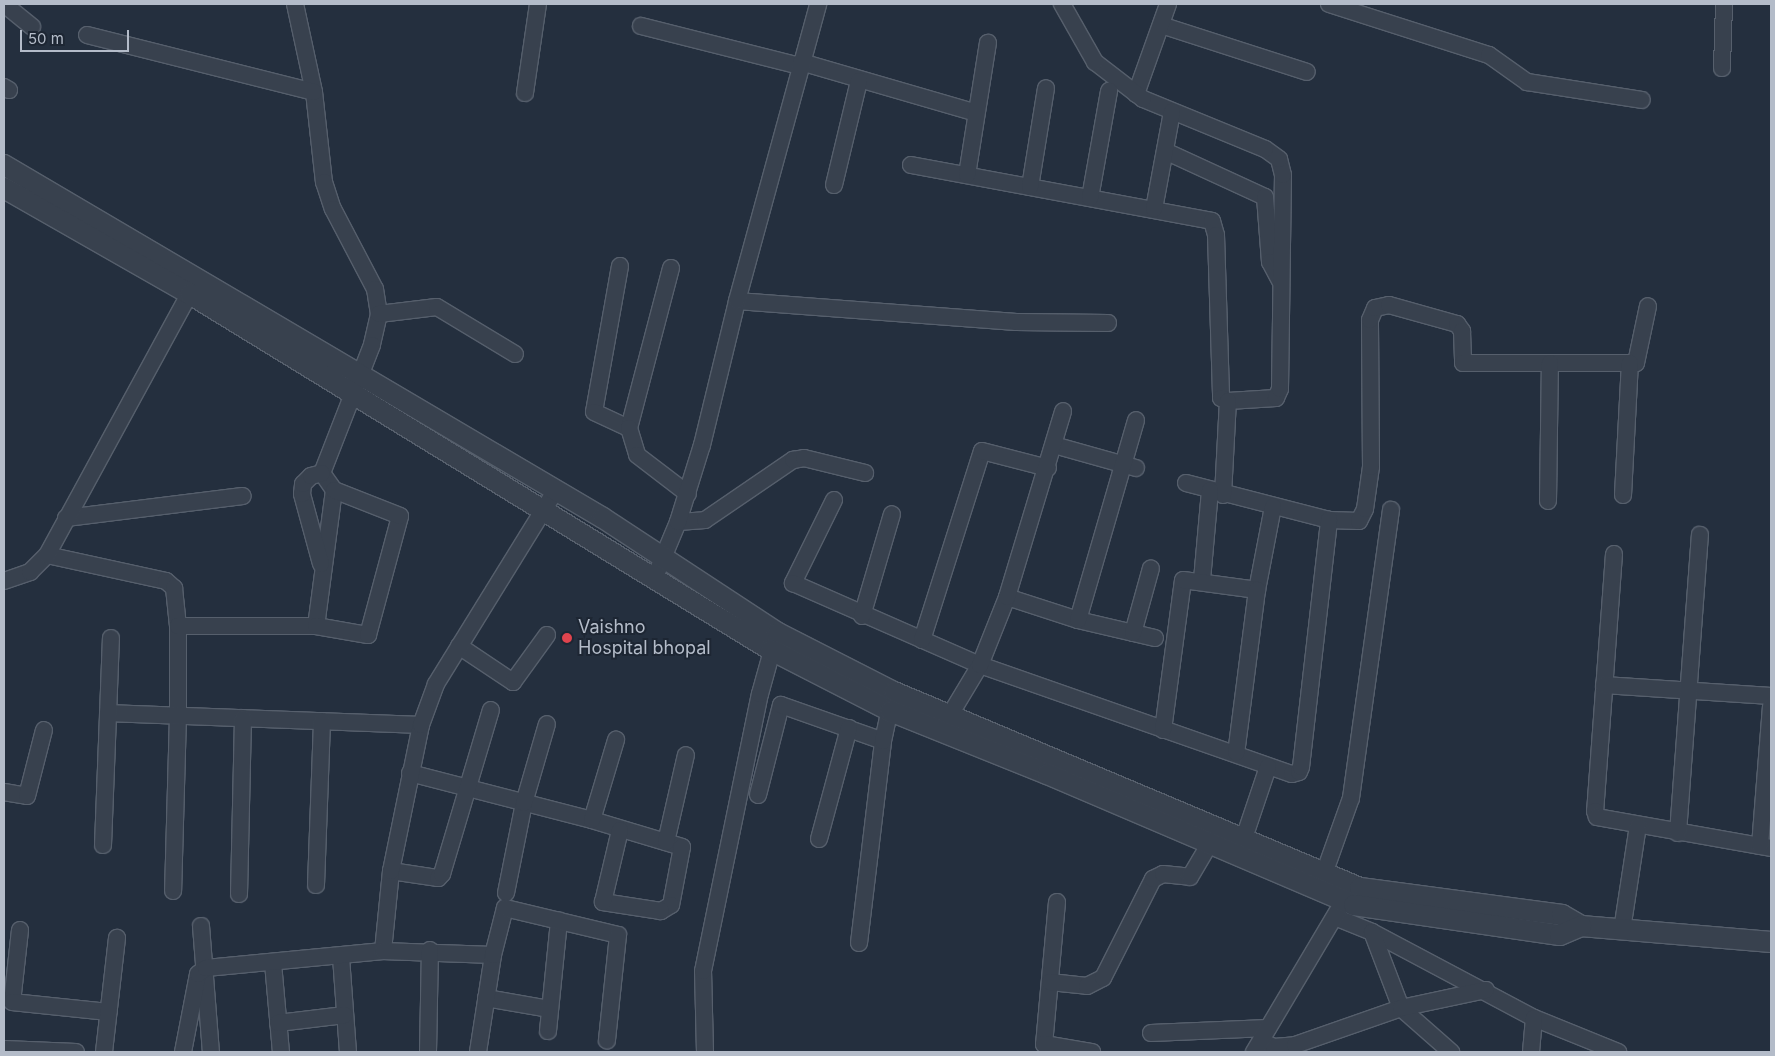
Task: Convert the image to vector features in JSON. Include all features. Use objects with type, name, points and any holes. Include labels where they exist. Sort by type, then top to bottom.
[{"type":"street","points":[[4,4],[32,27]]},
{"type":"street","points":[[294,4],[314,92],[324,182],[333,209],[375,289],[379,314],[353,394],[322,473]]},
{"type":"street","points":[[525,93],[538,4]]},
{"type":"street","points":[[655,576],[688,494],[736,301],[818,4]]},
{"type":"street","points":[[911,165],[1206,219],[1215,226],[1219,393],[1228,401],[1272,400],[1279,395],[1283,175],[1279,159],[1266,149],[1172,112],[1136,94],[1095,62],[1062,4]]},
{"type":"street","points":[[1136,94],[1168,4]]},
{"type":"street","points":[[1328,4],[1489,55],[1527,82],[1642,100]]},
{"type":"street","points":[[1722,68],[1724,4]]},
{"type":"street","points":[[1161,25],[1307,72]]},
{"type":"street","points":[[641,26],[801,64],[976,112]]},
{"type":"street","points":[[87,35],[314,92]]},
{"type":"street","points":[[967,176],[988,43]]},
{"type":"street","points":[[834,185],[859,81]]},
{"type":"street","points":[[1030,187],[1046,88]]},
{"type":"street","points":[[1090,198],[1108,91]]},
{"type":"street","points":[[1154,209],[1172,112]]},
{"type":"street","points":[[1165,151],[1265,197],[1270,262],[1282,283]]},
{"type":"street","points":[[4,164],[194,286],[353,394],[655,576],[892,702],[1215,836],[1321,883],[1342,900],[1372,932],[1486,990],[1534,1018],[1618,1052]]},
{"type":"street","points":[[4,188],[360,374],[664,556],[775,641]]},
{"type":"street","points":[[620,266],[594,412],[630,428]]},
{"type":"street","points":[[671,268],[630,428],[637,455],[688,494]]},
{"type":"street","points":[[4,580],[30,572],[47,555],[194,286]]},
{"type":"street","points":[[736,301],[1016,322],[1108,323]]},
{"type":"street","points":[[1186,483],[1216,493],[1329,520],[1359,521],[1365,509],[1371,467],[1373,410],[1370,320],[1375,308],[1389,305],[1457,324],[1462,331],[1463,363],[1636,363],[1648,306]]},
{"type":"street","points":[[379,314],[437,307],[514,354]]},
{"type":"street","points":[[1548,501],[1550,363]]},
{"type":"street","points":[[1623,494],[1630,363]]},
{"type":"street","points":[[1202,580],[1228,401]]},
{"type":"street","points":[[945,723],[980,665],[1007,597],[1048,468],[1063,411]]},
{"type":"street","points":[[1078,620],[1129,467],[1136,420]]},
{"type":"street","points":[[1054,445],[1129,467]]},
{"type":"street","points":[[922,640],[982,452],[1048,468]]},
{"type":"street","points":[[678,522],[705,520],[793,460],[804,458],[865,473]]},
{"type":"street","points":[[178,626],[316,626],[368,635],[400,516],[334,490],[322,473]]},
{"type":"street","points":[[322,473],[311,476],[303,484],[302,494],[323,572]]},
{"type":"street","points":[[316,626],[334,490]]},
{"type":"street","points":[[383,951],[391,871],[410,772],[421,725],[436,684],[556,490]]},
{"type":"street","points":[[66,518],[243,496]]},
{"type":"street","points":[[834,500],[793,583],[862,616],[980,665],[1292,774],[1300,772],[1301,767],[1329,520]]},
{"type":"street","points":[[1236,753],[1257,590],[1273,507]]},
{"type":"street","points":[[1321,883],[1351,798],[1391,510]]},
{"type":"street","points":[[862,616],[892,514]]},
{"type":"street","points":[[1678,833],[1690,691],[1700,535]]},
{"type":"street","points":[[1614,554],[1595,812],[1603,820],[1765,847],[1771,706]]},
{"type":"street","points":[[47,555],[166,581],[174,588],[178,626],[178,715],[173,891]]},
{"type":"street","points":[[1133,633],[1151,568]]},
{"type":"street","points":[[1163,730],[1183,580],[1202,580],[1257,590]]},
{"type":"street","points":[[1007,597],[1078,620],[1156,638]]},
{"type":"street","points":[[459,646],[512,682],[547,635]]},
{"type":"street","points":[[103,845],[111,638]]},
{"type":"street","points":[[705,1052],[703,971],[775,641]]},
{"type":"street","points":[[1604,685],[1771,696]]},
{"type":"street","points":[[859,943],[883,741],[892,702]]},
{"type":"street","points":[[758,795],[781,705],[883,741]]},
{"type":"street","points":[[391,871],[438,878],[442,874],[466,787],[491,710]]},
{"type":"street","points":[[108,713],[421,725]]},
{"type":"street","points":[[239,894],[243,718]]},
{"type":"street","points":[[316,886],[322,721]]},
{"type":"street","points":[[506,893],[524,803],[546,724]]},
{"type":"street","points":[[819,839],[849,728]]},
{"type":"street","points":[[4,792],[26,796],[44,730]]},
{"type":"street","points":[[592,820],[616,740]]},
{"type":"street","points":[[666,842],[686,755]]},
{"type":"street","points":[[1241,848],[1268,767]]},
{"type":"street","points":[[410,772],[592,820],[620,830],[682,847],[671,905],[661,911],[603,902],[620,830]]},
{"type":"street","points":[[1622,930],[1638,826]]},
{"type":"street","points":[[1050,982],[1087,986],[1098,982],[1153,880],[1163,874],[1190,877],[1215,836]]},
{"type":"street","points":[[1342,900],[1354,905],[1436,919],[1560,935],[1581,926],[1771,942]]},
{"type":"street","points":[[1261,1040],[1342,900]]},
{"type":"street","points":[[1057,902],[1044,1044],[1092,1052]]},
{"type":"street","points":[[478,1052],[493,955],[505,908],[614,933],[620,939],[607,1040]]},
{"type":"street","points":[[548,1031],[559,921]]},
{"type":"street","points":[[201,926],[206,968],[211,1052]]},
{"type":"street","points":[[20,930],[12,1002],[108,1012]]},
{"type":"street","points":[[1372,932],[1401,1008],[1451,1052]]},
{"type":"street","points":[[104,1052],[117,938]]},
{"type":"street","points":[[428,1052],[430,950]]},
{"type":"street","points":[[183,1052],[198,974],[206,968],[341,957],[383,951],[430,950],[493,955]]},
{"type":"street","points":[[341,957],[348,1052]]},
{"type":"street","points":[[273,963],[281,1052]]},
{"type":"street","points":[[1150,1033],[1261,1040],[1274,1047],[1294,1045],[1401,1008],[1486,990]]},
{"type":"street","points":[[486,998],[550,1009]]},
{"type":"street","points":[[278,1023],[345,1015]]},
{"type":"street","points":[[1531,1052],[1534,1018]]},
{"type":"street","points":[[4,1049],[76,1052]]},
{"type":"place","name":"Vaishno Hospital bhopal","points":[[567,638]]}]
